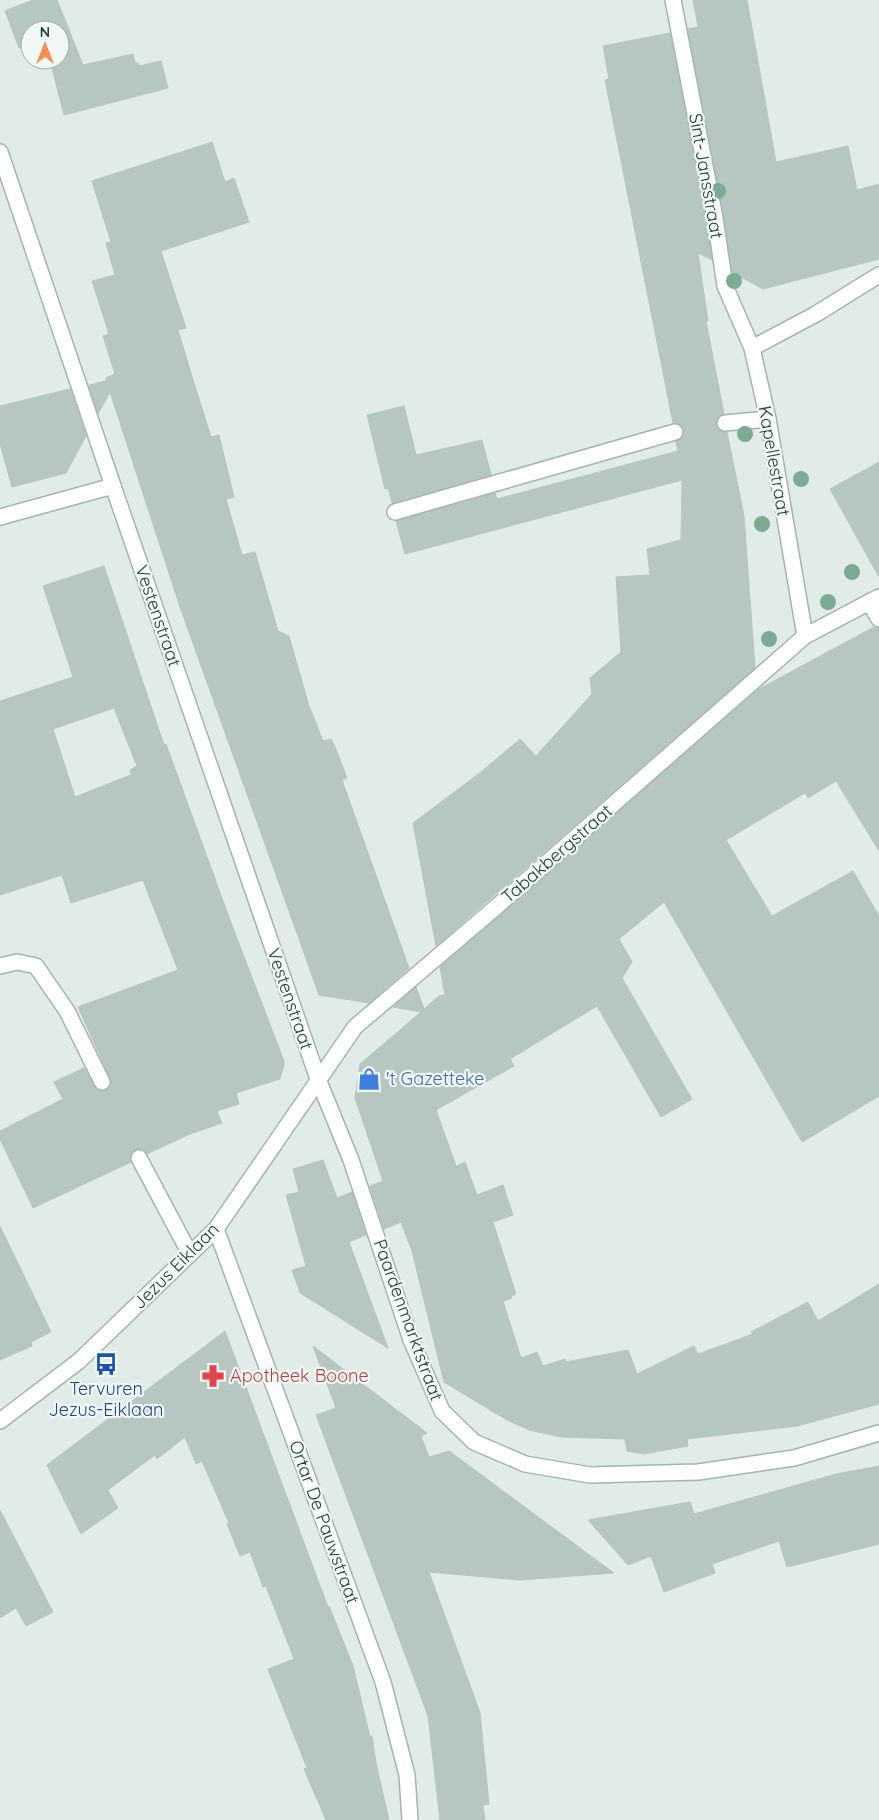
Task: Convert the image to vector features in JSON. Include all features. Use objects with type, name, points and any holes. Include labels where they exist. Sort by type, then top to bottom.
[{"type":"street","name":"Sint-Jansstraat","points":[[673,0],[715,218],[725,286],[752,348]]},
{"type":"street","name":"Vestenstraat","points":[[0,152],[318,1079]]},
{"type":"street","points":[[752,348],[816,314],[879,275]]},
{"type":"street","name":"Kapellestraat","points":[[752,348],[768,419],[806,636]]},
{"type":"street","points":[[725,423],[768,419]]},
{"type":"street","points":[[395,512],[675,432]]},
{"type":"street","points":[[0,517],[113,486]]},
{"type":"street","points":[[806,636],[874,600],[879,619]]},
{"type":"street","name":"Tabakbergstraat","points":[[318,1079],[355,1027],[495,908],[806,636]]},
{"type":"street","points":[[0,966],[17,962],[36,966],[67,1011],[102,1082]]},
{"type":"street","name":"Jezus Eiklaan","points":[[0,1421],[79,1361],[216,1229],[318,1079]]},
{"type":"street","name":"Paardenmarktstraat","points":[[318,1079],[350,1160],[411,1340],[442,1412],[474,1442],[525,1464],[590,1475],[698,1472],[794,1458],[879,1432]]},
{"type":"street","points":[[139,1158],[190,1254]]},
{"type":"street","name":"Ortar De Pauwstraat","points":[[216,1229],[383,1682],[407,1774],[410,1820]]},
{"type":"building","points":[[33,0],[57,0],[65,20],[20,20],[19,48],[5,11]]},
{"type":"building","points":[[693,0],[747,0],[776,162],[848,146],[857,190],[879,184],[879,259],[763,289],[732,272],[724,216],[688,29],[698,27]]},
{"type":"building","points":[[70,32],[83,65],[133,54],[135,63],[138,63],[139,66],[161,61],[168,88],[64,115],[53,70],[70,70]]},
{"type":"building","points":[[670,33],[712,260],[698,253],[708,321],[706,321],[724,414],[717,419],[716,424],[721,431],[727,432],[744,516],[755,668],[436,946],[413,823],[481,772],[520,739],[536,756],[592,694],[590,678],[621,652],[616,577],[650,575],[647,549],[681,540],[682,480],[405,554],[396,521],[495,493],[497,499],[678,451],[676,441],[682,438],[684,430],[681,425],[673,423],[605,80],[609,79],[603,46]]},
{"type":"building","points":[[212,142],[225,182],[234,178],[249,222],[161,251],[186,328],[178,330],[211,437],[219,435],[234,497],[226,499],[242,555],[255,552],[278,631],[289,636],[309,706],[323,741],[331,739],[336,749],[347,778],[342,780],[409,968],[369,1003],[319,995],[179,604],[110,392],[98,414],[89,385],[106,381],[106,378],[115,374],[103,336],[109,334],[92,281],[115,275],[106,243],[111,242],[92,181]]},
{"type":"building","points":[[70,389],[86,436],[66,473],[12,487],[0,444],[0,406]]},
{"type":"building","points":[[404,406],[416,455],[482,440],[491,475],[392,503],[388,488],[385,489],[367,415]]},
{"type":"building","points":[[879,462],[879,577],[830,489]]},
{"type":"building","points":[[104,566],[164,745],[166,744],[284,1065],[280,1079],[236,1093],[239,1104],[217,1111],[222,1123],[190,1134],[147,1154],[144,1150],[135,1150],[131,1153],[131,1162],[33,1208],[0,1139],[0,1131],[63,1099],[54,1082],[84,1068],[96,1089],[102,1091],[109,1088],[110,1078],[78,1007],[178,970],[143,880],[71,903],[62,875],[0,895],[0,701],[73,677],[43,586]],"holes":[[[114,708],[137,766],[130,770],[131,775],[75,797],[53,729]]]},
{"type":"building","points":[[874,627],[879,628],[879,851],[836,781],[808,798],[805,793],[726,840],[772,916],[853,871],[879,916],[879,1096],[802,1142],[664,902],[619,939],[632,962],[622,978],[692,1099],[661,1117],[597,1006],[510,1059],[514,1066],[436,1110],[456,1166],[465,1162],[477,1195],[503,1185],[513,1215],[493,1222],[516,1294],[511,1296],[512,1298],[503,1301],[521,1358],[537,1352],[543,1366],[565,1359],[566,1362],[628,1350],[637,1374],[694,1346],[698,1354],[753,1334],[751,1332],[808,1302],[818,1321],[879,1284],[879,1404],[797,1426],[687,1439],[688,1446],[644,1454],[627,1451],[625,1439],[561,1437],[529,1430],[507,1420],[444,1382],[412,1251],[401,1222],[384,1229],[370,1186],[383,1181],[355,1098],[360,1064],[421,1012],[393,1007],[416,987],[424,1009],[439,996],[445,995],[440,967],[759,689]]},
{"type":"building","points":[[323,1160],[337,1198],[352,1192],[366,1235],[349,1242],[388,1348],[300,1293],[292,1270],[306,1266],[286,1195],[299,1192],[293,1169]]},
{"type":"building","points":[[0,1226],[51,1332],[31,1342],[32,1346],[0,1360]]},
{"type":"building","points":[[225,1331],[328,1607],[353,1666],[370,1737],[372,1736],[389,1820],[326,1820],[304,1769],[307,1768],[268,1669],[294,1659],[266,1586],[263,1587],[250,1552],[240,1556],[227,1524],[229,1523],[202,1461],[196,1464],[185,1437],[157,1459],[155,1455],[108,1490],[118,1508],[81,1534],[47,1465]]},
{"type":"building","points":[[313,1346],[427,1433],[421,1436],[429,1457],[449,1451],[614,1573],[520,1580],[429,1572],[480,1713],[489,1804],[483,1805],[485,1820],[440,1820],[428,1716],[316,1415],[336,1408]]},
{"type":"building","points":[[879,1466],[879,1544],[787,1567],[779,1541],[712,1564],[715,1573],[664,1592],[651,1556],[628,1565],[588,1520],[690,1502],[694,1514],[836,1474]]},
{"type":"building","points":[[0,1510],[53,1612],[26,1626],[16,1608],[0,1618]]},
{"type":"place","name":"'t Gazetteke","points":[[369,1079]]},
{"type":"place","name":"Tervuren Jezus-Eiklaan","points":[[106,1364]]},
{"type":"place","name":"Apotheek Boone","points":[[213,1376]]}]
